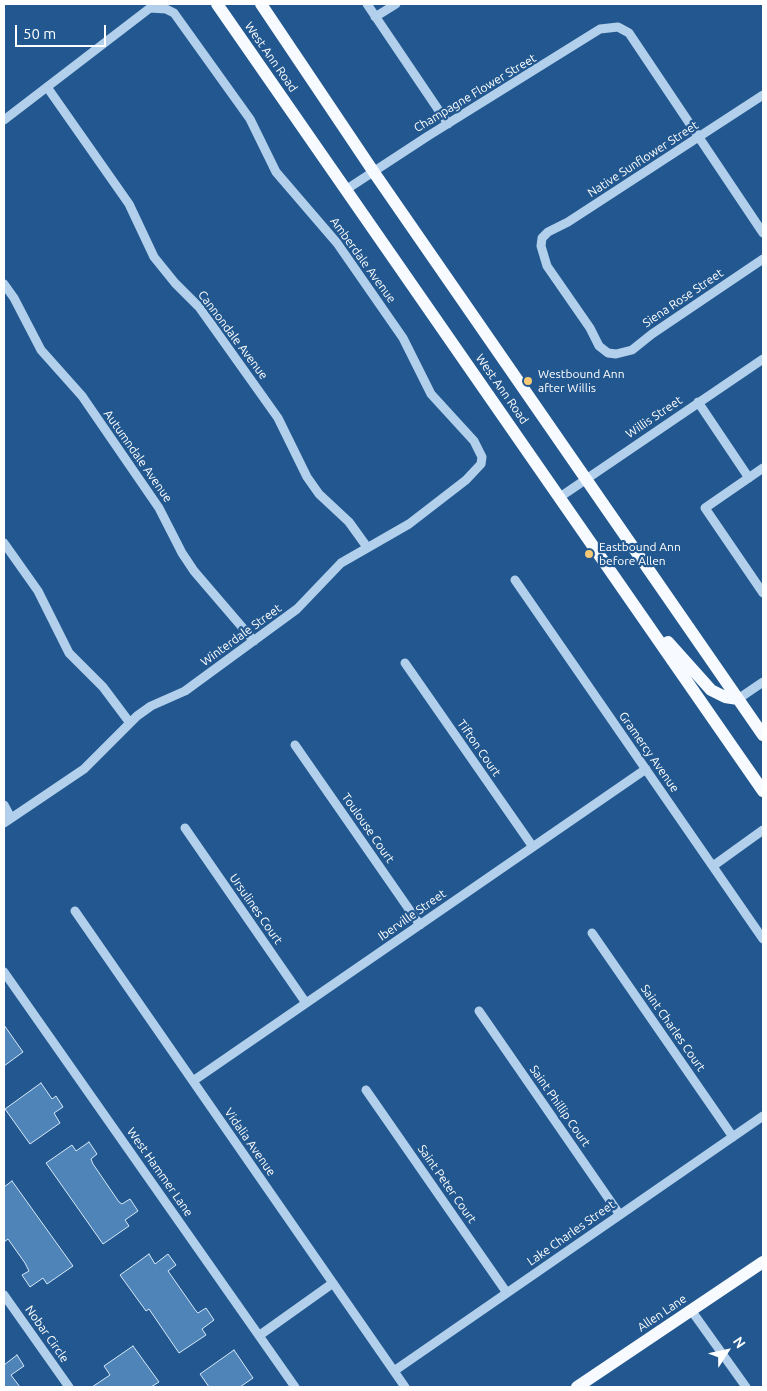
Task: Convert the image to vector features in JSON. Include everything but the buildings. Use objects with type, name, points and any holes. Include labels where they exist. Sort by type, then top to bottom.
[{"type":"main road","name":"West Ann Road","points":[[217,4],[763,791]]},
{"type":"main road","name":"West Ann Road","points":[[261,4],[763,735]]},
{"type":"main road","points":[[636,607],[711,690],[725,697],[738,699]]},
{"type":"main road","name":"Allen Lane","points":[[577,1387],[763,1262]]},
{"type":"street","points":[[367,4],[448,124]]},
{"type":"street","points":[[375,17],[396,4]]},
{"type":"street","name":"Amberdale Avenue","points":[[47,88],[150,8],[166,9],[174,13],[186,27],[250,119],[276,172],[338,243],[403,338],[431,394],[474,440],[482,457]]},
{"type":"street","name":"Champagne Flower Street","points":[[347,189],[600,29],[618,27],[629,34],[699,138]]},
{"type":"street","points":[[4,120],[47,88]]},
{"type":"street","name":"Cannondale Avenue","points":[[47,88],[129,204],[159,263],[199,307],[278,418],[311,482],[320,494],[349,522],[367,548]]},
{"type":"street","name":"Native Sunflower Street","points":[[616,354],[608,353],[599,346],[590,328],[547,266],[541,246],[542,238],[548,232],[568,222],[763,95]]},
{"type":"street","points":[[699,138],[763,233]]},
{"type":"street","name":"Siena Rose Street","points":[[616,354],[632,350],[652,334],[763,259]]},
{"type":"street","name":"Autumndale Avenue","points":[[4,284],[14,298],[41,350],[82,396],[160,508],[186,559],[254,641]]},
{"type":"street","name":"Willis Street","points":[[560,497],[763,359]]},
{"type":"street","points":[[698,402],[749,478]]},
{"type":"street","name":"Winterdale Street","points":[[8,820],[84,769],[130,723],[151,706],[185,691],[297,609],[341,563],[409,524],[466,480],[481,464],[482,457]]},
{"type":"street","points":[[763,468],[704,508],[763,593]]},
{"type":"street","points":[[4,543],[38,591],[70,653],[103,687],[130,723]]},
{"type":"street","name":"Gramercy Avenue","points":[[515,580],[763,939]]},
{"type":"street","name":"Tifton Court","points":[[405,662],[533,847]]},
{"type":"street","points":[[738,699],[763,682]]},
{"type":"street","name":"Toulouse Court","points":[[295,745],[420,925]]},
{"type":"street","name":"Iberville Street","points":[[193,1081],[646,769]]},
{"type":"street","points":[[4,805],[8,820]]},
{"type":"street","name":"Ursulines Court","points":[[185,828],[306,1003]]},
{"type":"street","points":[[713,866],[763,830]]},
{"type":"street","name":"Vidalia Avenue","points":[[75,911],[405,1387]]},
{"type":"street","name":"Saint Charles Court","points":[[592,933],[733,1137]]},
{"type":"street","name":"West Hammer Lane","points":[[4,972],[295,1387]]},
{"type":"street","name":"Saint Phillip Court","points":[[479,1011],[620,1215]]},
{"type":"street","name":"Saint Peter Court","points":[[366,1090],[507,1293]]},
{"type":"street","name":"Lake Charles Street","points":[[394,1371],[763,1116]]},
{"type":"street","points":[[260,1335],[333,1283]]},
{"type":"street","name":"Nobar Circle","points":[[4,1295],[69,1387]]},
{"type":"street","points":[[691,1310],[746,1387]]},
{"type":"place","name":"Westbound Ann after Willis","points":[[528,381]]},
{"type":"place","name":"Eastbound Ann before Allen","points":[[589,554]]}]
